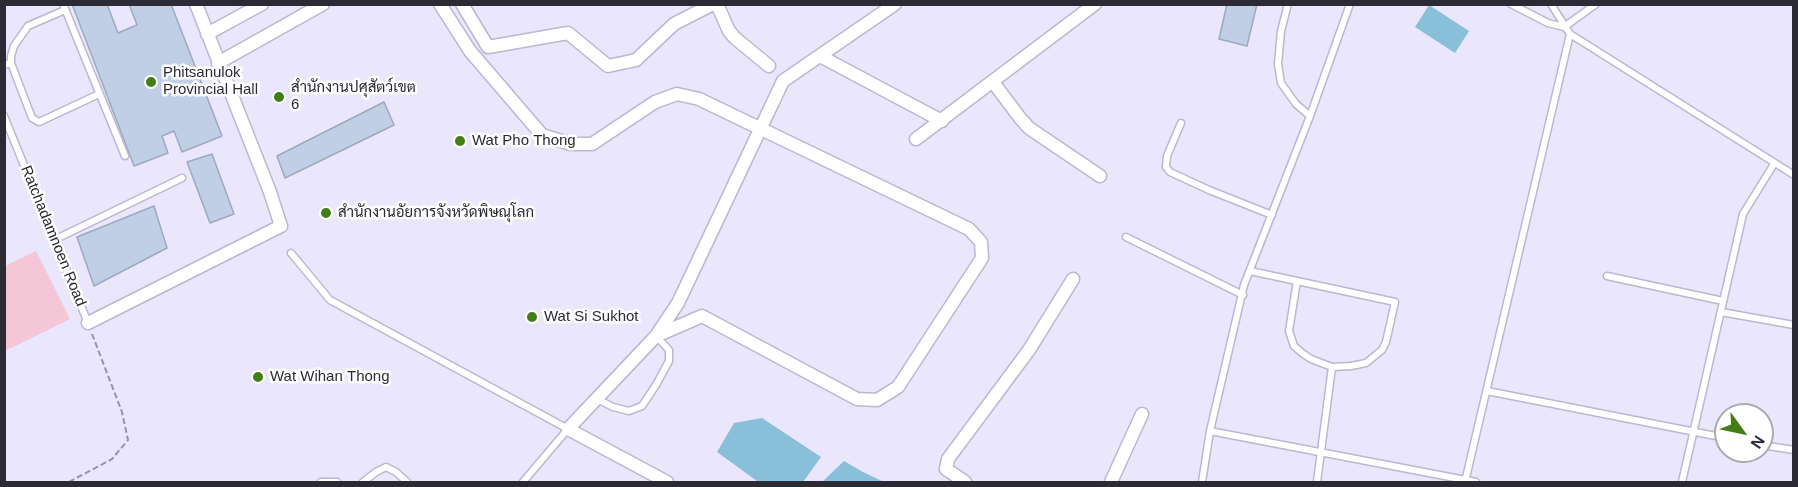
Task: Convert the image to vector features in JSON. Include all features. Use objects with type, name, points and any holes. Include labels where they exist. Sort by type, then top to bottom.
[{"type":"street","points":[[88,323],[281,226],[270,192],[196,4]]},
{"type":"street","points":[[207,34],[262,4]]},
{"type":"street","points":[[218,63],[323,4]]},
{"type":"street","points":[[440,4],[470,51],[542,135],[571,144],[592,144],[655,102],[677,94],[699,99],[969,230],[981,242],[982,258],[898,387],[877,400],[857,399],[702,316],[656,336]]},
{"type":"street","points":[[462,4],[488,47],[568,33],[608,66],[636,60],[674,24],[715,4],[735,38],[769,66]]},
{"type":"street","points":[[667,483],[568,429],[656,336],[678,303],[783,81],[895,4]]},
{"type":"street","points":[[916,139],[1095,4]]},
{"type":"street","points":[[820,56],[942,121]]},
{"type":"street","points":[[993,82],[1029,128],[1100,176]]},
{"type":"street","points":[[965,483],[948,472],[946,463],[1029,350],[1073,279]]},
{"type":"street","points":[[1111,483],[1142,414]]},
{"type":"lane","points":[[1288,4],[1281,31],[1278,64],[1281,83],[1296,104],[1310,116]]},
{"type":"lane","points":[[1202,483],[1210,431],[1250,271],[1310,116],[1350,4]]},
{"type":"lane","points":[[1511,4],[1548,23],[1564,27],[1596,4]]},
{"type":"lane","points":[[1551,4],[1570,34],[1794,175]]},
{"type":"lane","points":[[99,94],[39,122],[32,117],[8,64],[14,46],[28,26],[64,7],[125,156]]},
{"type":"lane","points":[[1466,481],[1570,34]]},
{"type":"lane","name":"Ratchadamnoen Road","points":[[4,116],[88,323]]},
{"type":"lane","points":[[1181,123],[1167,156],[1166,167],[1170,172],[1272,215]]},
{"type":"lane","points":[[1682,483],[1743,214],[1774,164]]},
{"type":"lane","points":[[54,240],[182,178]]},
{"type":"lane","points":[[1126,237],[1243,294]]},
{"type":"lane","points":[[291,253],[330,300],[568,429],[523,483]]},
{"type":"lane","points":[[1250,271],[1297,281],[1395,302],[1382,350],[1366,363],[1332,367],[1311,359],[1294,346],[1290,339],[1289,325],[1297,281]]},
{"type":"lane","points":[[1606,276],[1723,300]]},
{"type":"lane","points":[[1721,312],[1794,325]]},
{"type":"lane","points":[[597,398],[613,407],[629,411],[642,406],[669,361],[669,350],[656,336]]},
{"type":"lane","points":[[1317,483],[1332,367]]},
{"type":"lane","points":[[1486,391],[1714,436]]},
{"type":"lane","points":[[1210,431],[1322,451],[1476,483]]},
{"type":"lane","points":[[1774,446],[1794,450]]},
{"type":"lane","points":[[363,483],[386,467],[396,472],[407,483]]},
{"type":"lane","points":[[321,483],[337,483]]},
{"type":"path","points":[[69,483],[112,459],[128,440],[122,412],[88,323]]},
{"type":"shaded area","points":[[36,251],[70,319],[5,351],[5,266]]},
{"type":"water","points":[[1429,5],[1469,31],[1455,53],[1415,27]]},
{"type":"water","points":[[762,418],[821,457],[803,482],[757,481],[717,452],[734,423]]},
{"type":"water","points":[[844,461],[863,472],[884,482],[822,482]]},
{"type":"building","name":"Phitsanulok Provincial Hall","points":[[72,4],[107,4],[118,33],[137,25],[129,4],[171,4],[222,136],[182,152],[174,131],[162,136],[168,153],[134,166]]},
{"type":"building","points":[[1227,4],[1257,4],[1247,46],[1219,39]]},
{"type":"building","points":[[384,102],[394,125],[285,178],[277,156]]},
{"type":"building","points":[[212,154],[234,214],[210,223],[187,162]]},
{"type":"building","points":[[154,206],[167,248],[94,286],[77,237]]},
{"type":"place","name":"Phitsanulok Provincial Hall","points":[[151,82]]},
{"type":"place","name":"สำนักงานปศุสัตว์เขต 6","points":[[279,97]]},
{"type":"place","name":"Wat Pho Thong","points":[[460,141]]},
{"type":"place","name":"สำนักงานอัยการจังหวัดพิษณุโลก","points":[[326,213]]},
{"type":"place","name":"Wat Si Sukhot","points":[[532,317]]},
{"type":"place","name":"Wat Wihan Thong","points":[[258,377]]}]
